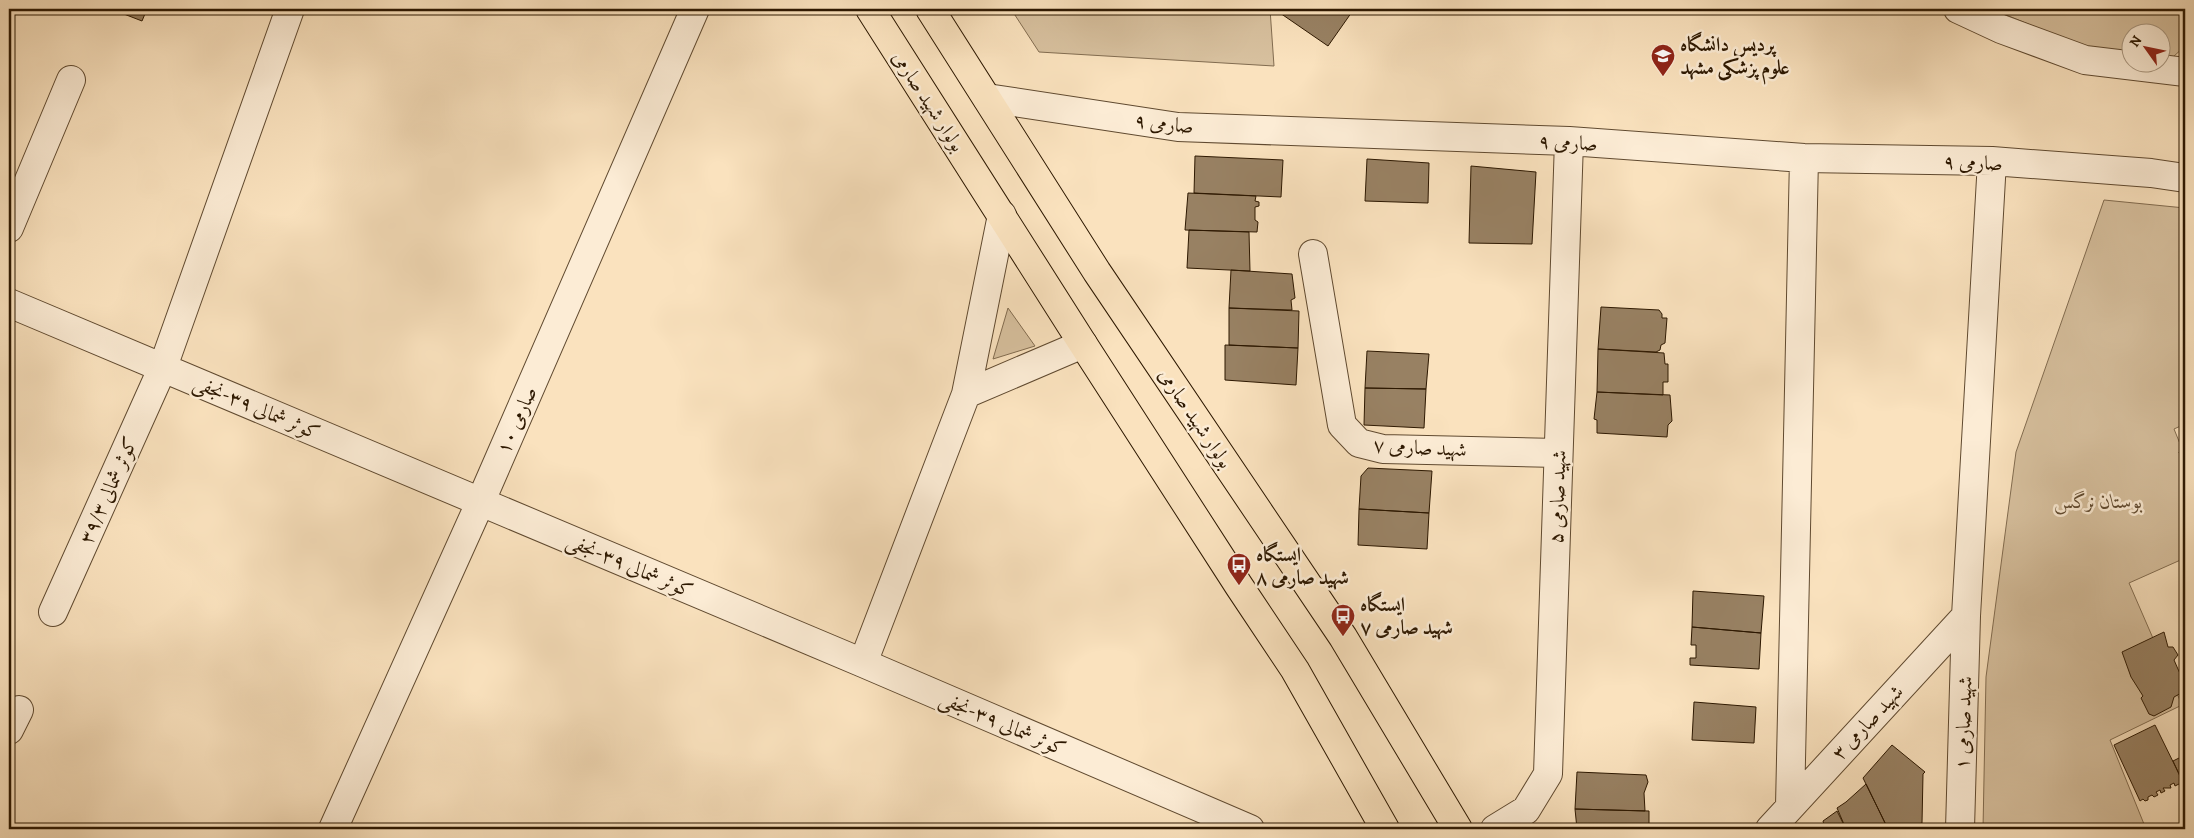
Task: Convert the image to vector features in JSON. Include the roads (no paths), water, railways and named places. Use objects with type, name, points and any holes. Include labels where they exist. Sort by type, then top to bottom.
[{"type":"main road","name":"بولوار شهید صارمی","points":[[870,9],[1083,344],[1295,670],[1384,829]]},
{"type":"main road","name":"بولوار شهید صارمی","points":[[930,9],[1097,272],[1344,637],[1458,829]]},
{"type":"street","name":"کوثر شمالی ۳۹/۳","points":[[53,612],[163,367],[290,9]]},
{"type":"street","name":"صارمی ۱۰","points":[[333,829],[480,502],[695,9]]},
{"type":"street","points":[[1958,9],[2001,30],[2085,60],[2185,72]]},
{"type":"street","points":[[9,228],[70,80]]},
{"type":"street","name":"صارمی ۹","points":[[987,98],[1178,127],[1569,141],[1804,158],[1992,161],[2151,173],[2185,178]]},
{"type":"street","name":"شهید صارمی ۵","points":[[1495,829],[1526,810],[1548,774],[1569,141]]},
{"type":"street","points":[[1790,806],[1804,158]]},
{"type":"street","name":"شهید صارمی ۱","points":[[1960,829],[1966,616],[1992,161]]},
{"type":"street","points":[[863,663],[966,394],[1002,215]]},
{"type":"street","name":"شهید صارمی ۷","points":[[1313,254],[1342,425],[1359,443],[1383,449],[1558,453]]},
{"type":"street","name":"کوثر شمالی ۳۹-نجفی","points":[[9,303],[863,663],[1250,829]]},
{"type":"street","points":[[966,394],[1083,344]]},
{"type":"street","name":"شهید صارمی ۳","points":[[1770,829],[1966,616]]},
{"type":"place","name":"پردیس دانشگاه علوم پزشکی مشهد","points":[[1663,77]]},
{"type":"place","name":"ایستگاه شهید صارمی ۸","points":[[1239,586]]},
{"type":"place","name":"ایستگاه شهید صارمی ۷","points":[[1343,637]]},
{"type":"park label","name":"بوستان نرگس","points":[[2098,501]]}]
